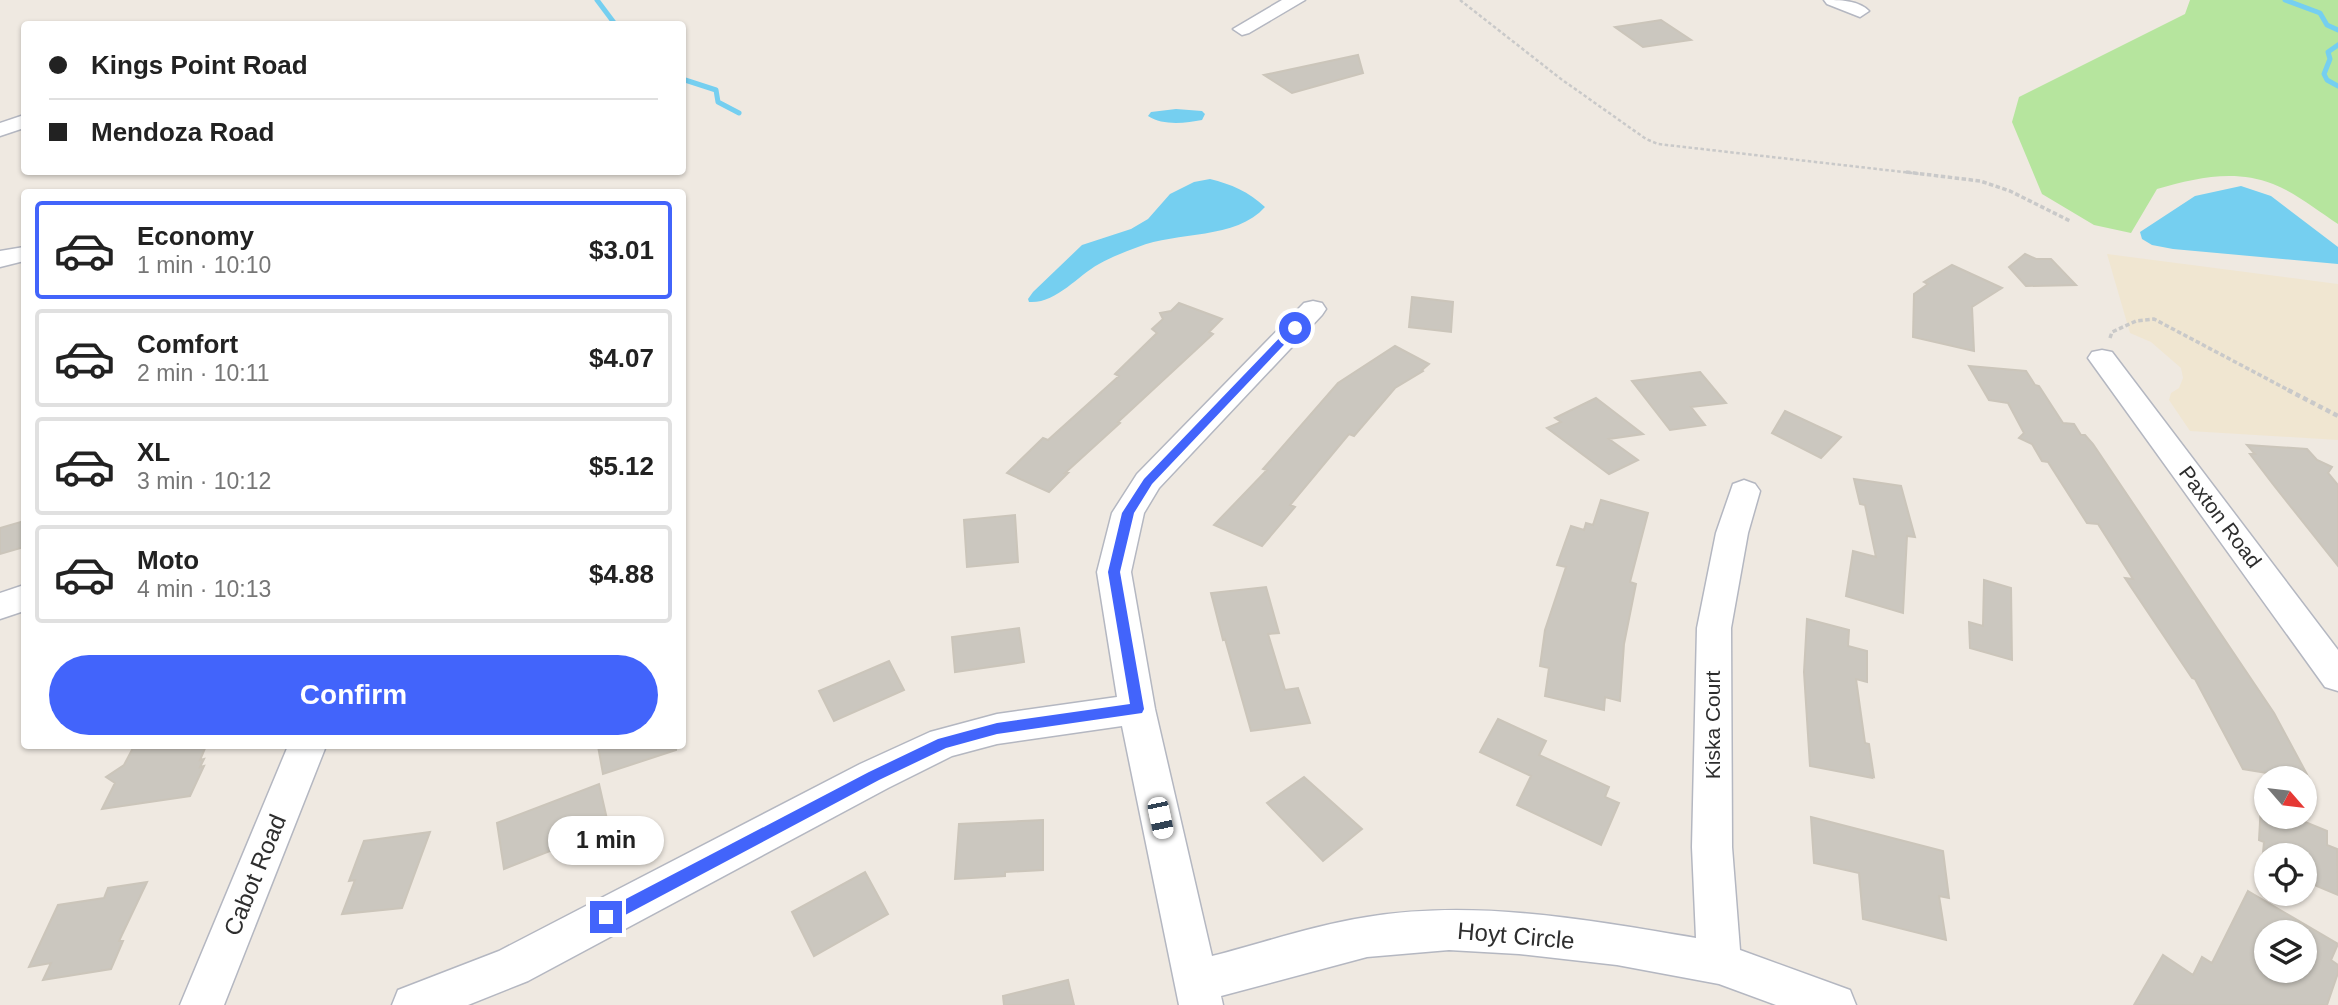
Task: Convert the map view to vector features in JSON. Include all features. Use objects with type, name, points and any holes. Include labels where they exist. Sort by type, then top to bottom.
[{"type":"street","points":[[1242,29],[1296,0]]},
{"type":"street","points":[[1833,0],[1860,11]]},
{"type":"street","points":[[0,130],[21,122]]},
{"type":"street","points":[[0,259],[21,255]]},
{"type":"street","points":[[1198,994],[1137,709],[1114,572],[1128,513],[1148,481],[1313,309]]},
{"type":"street","name":"Paxton Road","points":[[2107,345],[2338,677]]},
{"type":"street","name":"Kiska Court","points":[[1719,963],[1713,847],[1714,628],[1732,533],[1745,491]]},
{"type":"street","points":[[0,606],[21,599]]},
{"type":"street","points":[[414,1005],[513,966],[874,776],[943,743],[997,729],[1137,709]]},
{"type":"street","name":"Cabot Road","points":[[202,1005],[306,749]]},
{"type":"street","name":"Hoyt Circle","points":[[1198,994],[1367,937],[1449,930],[1519,934],[1617,945],[1719,963],[1835,1005]]},
{"type":"path","points":[[1460,0],[1561,79],[1646,139],[1658,144],[1980,181],[2010,191],[2070,221]]},
{"type":"path","points":[[2107,345],[2136,321],[2154,319],[2338,416]]},
{"type":"shaded area","points":[[2107,254],[2338,284],[2338,440],[2190,431],[2169,400],[2183,378],[2181,368],[2151,342],[2130,333]]},
{"type":"green space","points":[[2190,0],[2338,0],[2338,224],[2282,188],[2244,177],[2186,181],[2157,189],[2131,233],[2094,225],[2042,194],[2012,122],[2019,97],[2185,14]]},
{"type":"water","points":[[1176,109],[1202,111],[1205,114],[1202,120],[1182,123],[1161,121],[1148,116],[1151,112]]},
{"type":"water","points":[[1210,179],[1239,189],[1265,207],[1253,218],[1238,225],[1153,242],[1123,253],[1099,264],[1048,299],[1029,302],[1033,292],[1082,245],[1131,229],[1148,219],[1170,194],[1194,182]]},
{"type":"water","points":[[2241,186],[2271,196],[2338,247],[2338,264],[2173,249],[2152,245],[2142,239],[2140,232],[2195,196]]},
{"type":"building","points":[[1661,20],[1691,40],[1643,47],[1615,27]]},
{"type":"building","points":[[1358,55],[1363,73],[1292,93],[1264,75]]},
{"type":"building","points":[[2025,254],[2036,259],[2051,259],[2076,285],[2026,286],[2009,267]]},
{"type":"building","points":[[1952,265],[2002,288],[1972,307],[1974,351],[1913,337],[1914,294],[1928,284],[1924,282]]},
{"type":"building","points":[[1412,297],[1453,302],[1451,332],[1409,327]]},
{"type":"building","points":[[1179,303],[1222,319],[1209,332],[1213,334],[1065,473],[1068,473],[1049,492],[1007,473],[1043,438],[1048,440],[1119,376],[1115,374],[1157,333],[1152,329],[1163,319],[1160,313],[1171,311]]},
{"type":"building","points":[[1395,346],[1429,364],[1423,371],[1395,388],[1354,436],[1349,434],[1290,505],[1295,507],[1262,546],[1214,525],[1267,470],[1263,469],[1338,383]]},
{"type":"building","points":[[1969,366],[2026,371],[2063,423],[2074,424],[2081,435],[2085,435],[2093,444],[2274,713],[2302,766],[2254,766],[2254,771],[2243,769],[2195,679],[2125,578],[2133,579],[2098,524],[2087,523],[2048,462],[2042,461],[2032,444],[2019,438],[2024,433],[2008,403],[1989,400]]},
{"type":"building","points":[[1700,372],[1726,403],[1691,407],[1705,425],[1670,430],[1632,381]]},
{"type":"building","points":[[1596,398],[1643,434],[1609,439],[1638,460],[1609,474],[1547,428],[1561,422],[1555,418]]},
{"type":"building","points":[[1785,411],[1841,437],[1821,458],[1772,433]]},
{"type":"building","points":[[2247,445],[2307,449],[2317,460],[2332,467],[2328,473],[2338,485],[2338,566],[2250,454],[2255,454]]},
{"type":"building","points":[[1854,479],[1901,486],[1915,537],[1907,536],[1903,613],[1846,596],[1853,551],[1876,557],[1865,505],[1860,504]]},
{"type":"building","points":[[1601,500],[1648,513],[1630,582],[1636,584],[1624,644],[1620,701],[1605,697],[1604,710],[1545,696],[1549,668],[1540,666],[1545,630],[1566,567],[1557,565],[1571,526],[1584,530],[1586,523],[1593,525]]},
{"type":"building","points":[[1015,515],[1018,562],[967,567],[964,520]]},
{"type":"building","points":[[21,522],[21,548],[0,554],[0,528]]},
{"type":"building","points":[[1984,580],[2011,588],[2012,660],[1970,648],[1969,622],[1983,626]]},
{"type":"building","points":[[1266,587],[1279,633],[1268,634],[1285,690],[1298,688],[1310,723],[1251,731],[1211,593]]},
{"type":"building","points":[[1807,619],[1849,630],[1848,646],[1867,651],[1867,682],[1856,679],[1865,743],[1869,744],[1872,778],[1810,766],[1804,672]]},
{"type":"building","points":[[1019,628],[1024,662],[955,672],[952,637]]},
{"type":"building","points":[[889,661],[904,690],[834,721],[819,691]]},
{"type":"building","points":[[1498,719],[1546,741],[1539,755],[1609,787],[1605,797],[1619,803],[1601,845],[1517,805],[1531,776],[1480,752]]},
{"type":"building","points":[[132,749],[205,749],[200,760],[204,759],[200,767],[204,766],[190,796],[102,809],[115,783],[106,777],[124,765]]},
{"type":"building","points":[[599,749],[676,749],[676,750],[603,774]]},
{"type":"building","points":[[1304,777],[1362,829],[1323,861],[1267,803]]},
{"type":"building","points":[[599,784],[609,828],[504,869],[497,823]]},
{"type":"building","points":[[1811,817],[1943,851],[1949,898],[1939,896],[1946,940],[1863,919],[1859,873],[1814,863]]},
{"type":"building","points":[[1043,820],[1043,870],[1005,872],[1005,876],[955,879],[959,824]]},
{"type":"building","points":[[2317,827],[2327,831],[2327,845],[2337,849],[2338,895],[2317,886],[2317,843],[2264,843],[2259,840],[2260,830],[2317,830]]},
{"type":"building","points":[[430,832],[402,908],[342,914],[355,880],[349,881],[364,841]]},
{"type":"building","points":[[865,872],[888,914],[814,956],[792,912]]},
{"type":"building","points":[[147,882],[119,941],[123,941],[111,969],[43,980],[51,963],[29,967],[58,905],[104,898],[108,888]]},
{"type":"building","points":[[2248,891],[2254,895],[2254,906],[2273,906],[2297,920],[2254,920],[2254,983],[2317,983],[2317,932],[2338,944],[2331,960],[2338,965],[2338,973],[2327,1005],[2134,1005],[2163,955],[2193,975],[2202,957],[2212,963]]},
{"type":"building","points":[[1068,980],[1074,1005],[1004,1005],[1003,996]]},
{"type":"waterway","points":[[597,0],[613,21]]},
{"type":"waterway","points":[[2285,0],[2320,13],[2327,25],[2338,30]]},
{"type":"waterway","points":[[2338,45],[2328,52],[2330,59],[2324,74],[2327,80],[2338,86]]},
{"type":"waterway","points":[[686,80],[716,90],[718,102],[739,113]]},
{"type":"route","points":[[606,917],[874,776],[943,743],[997,729],[1137,709],[1114,572],[1128,513],[1148,481],[1295,328]]}]
